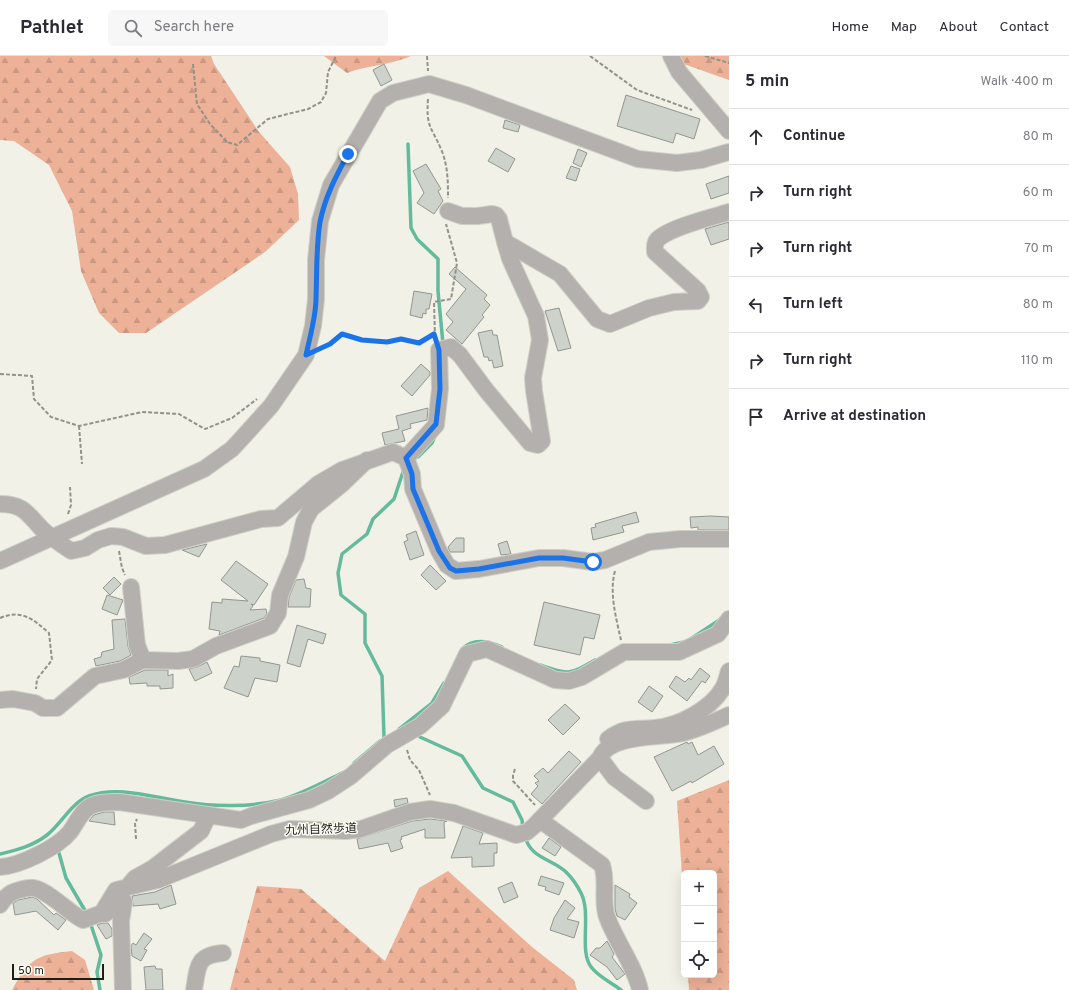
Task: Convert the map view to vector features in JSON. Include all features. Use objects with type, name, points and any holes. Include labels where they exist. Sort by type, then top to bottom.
[{"type":"street","points":[[671,56],[679,72],[729,131]]},
{"type":"street","points":[[0,561],[204,469],[232,449],[271,406],[306,355],[313,326],[316,299],[316,260],[320,221],[331,185],[380,101],[393,93],[429,84],[466,95],[638,159],[677,163],[701,160],[729,152]]},
{"type":"street","points":[[406,458],[436,424],[443,349],[460,355],[486,390],[530,442],[541,444],[543,436],[536,405],[534,378],[540,340],[532,309],[510,259],[499,219],[492,214],[462,216],[448,212]]},
{"type":"street","points":[[505,242],[560,274],[597,319],[610,324],[649,308],[674,302],[698,301],[701,297],[698,292],[655,252],[656,243],[658,240],[672,232],[729,212]]},
{"type":"street","points":[[0,504],[17,506],[29,513],[53,538],[72,551],[111,536],[123,537],[146,546],[165,545],[261,519],[278,518],[318,484],[342,470],[393,452],[406,458],[412,474],[413,489],[439,551],[447,565],[456,571],[479,569],[539,558],[563,558],[593,562],[605,560],[649,542],[680,539],[729,539]]},
{"type":"street","points":[[0,700],[13,699],[35,703],[43,708],[57,708],[95,676],[123,670],[143,660],[178,661],[193,659],[216,646],[270,626],[278,613],[280,595],[296,558],[304,522],[310,508],[341,485],[367,460]]},
{"type":"street","points":[[131,587],[137,646],[143,660]]},
{"type":"street","points":[[0,867],[8,867],[34,857],[48,849],[69,833],[88,808],[110,802],[143,805],[241,820],[309,800],[351,776],[378,752],[432,716],[442,706],[466,654],[486,649],[555,680],[569,681],[582,677],[624,652],[679,652],[718,634],[729,620]]},
{"type":"street","points":[[646,801],[614,777],[602,754],[604,743],[608,739],[628,728],[654,729],[679,724],[705,706],[726,686],[729,671]]},
{"type":"street","points":[[640,990],[620,942],[606,916],[604,873],[602,865],[539,820],[602,754],[624,740],[663,736],[697,729],[729,715]]},
{"type":"street","name":"九州自然歩道","points":[[93,917],[116,890],[158,880],[251,841],[290,829],[346,831],[362,829],[410,812],[430,809],[454,813],[516,835],[527,832],[539,820]]},
{"type":"street","points":[[130,886],[135,878],[153,868],[201,831],[208,816]]},
{"type":"street","points":[[0,905],[4,898],[16,891],[33,888],[48,895],[72,914],[93,917],[106,914],[123,900],[121,921],[123,990]]},
{"type":"street","points":[[194,990],[198,967],[204,957],[208,954],[223,953]]},
{"type":"path","points":[[193,64],[197,104],[210,124],[227,142],[237,145],[268,119],[308,109],[321,102],[326,93],[328,72],[336,56]]},
{"type":"path","points":[[590,56],[636,90],[699,113]]},
{"type":"path","points":[[705,56],[729,63]]},
{"type":"path","points":[[429,84],[427,119],[433,136],[441,149],[448,175],[448,212],[446,228],[457,263],[451,299],[434,302],[434,334],[443,349]]},
{"type":"path","points":[[306,355],[330,344],[342,334],[362,340],[387,342],[401,339],[419,343],[434,334]]},
{"type":"path","points":[[0,374],[32,376],[34,399],[51,417],[79,426],[142,412],[179,414],[205,429],[232,418],[260,397]]},
{"type":"path","points":[[79,426],[82,464]]},
{"type":"path","points":[[66,519],[71,505],[70,487]]},
{"type":"path","points":[[131,587],[122,568],[119,550],[135,541]]},
{"type":"path","points":[[616,566],[612,580],[614,606],[620,638]]},
{"type":"path","points":[[0,618],[10,614],[25,615],[49,633],[52,660],[37,679],[35,703]]},
{"type":"path","points":[[407,734],[408,756],[419,770],[430,797],[430,809]]},
{"type":"path","points":[[516,769],[512,775],[512,781],[539,820]]},
{"type":"path","points":[[136,839],[135,823],[143,805]]},
{"type":"green space","points":[[0,56],[211,56],[214,64],[259,132],[290,167],[298,194],[299,220],[265,252],[146,333],[119,333],[99,313],[81,271],[72,211],[49,165],[14,141],[0,140]]},
{"type":"green space","points":[[324,56],[411,56],[347,73]]},
{"type":"green space","points":[[661,56],[729,56],[729,80]]},
{"type":"green space","points":[[729,780],[729,990],[689,990],[688,978],[717,978],[717,870],[682,870],[677,801]]},
{"type":"green space","points":[[448,871],[532,947],[574,980],[577,990],[230,990],[257,886],[301,889],[385,961],[419,888]]},
{"type":"green space","points":[[72,951],[85,960],[94,990],[12,990],[24,971],[35,960],[50,954]]},
{"type":"building","points":[[384,64],[392,80],[381,86],[373,70]]},
{"type":"building","points":[[626,95],[700,119],[694,139],[676,133],[673,143],[617,126]]},
{"type":"building","points":[[505,120],[520,125],[518,132],[503,128]]},
{"type":"building","points":[[496,148],[515,159],[508,172],[488,161]]},
{"type":"building","points":[[578,149],[587,153],[581,167],[573,163]]},
{"type":"building","points":[[426,164],[441,189],[438,191],[443,201],[434,214],[417,203],[424,193],[413,171]]},
{"type":"building","points":[[571,166],[580,169],[576,181],[566,178]]},
{"type":"building","points":[[729,176],[729,193],[711,199],[706,184]]},
{"type":"building","points":[[729,222],[729,239],[711,245],[705,229]]},
{"type":"building","points":[[455,267],[487,295],[484,299],[490,305],[482,315],[484,317],[462,344],[446,330],[453,322],[446,314],[466,289],[449,274]]},
{"type":"building","points":[[414,291],[432,294],[429,309],[426,309],[426,314],[423,313],[422,318],[410,315]]},
{"type":"building","points":[[559,308],[571,348],[558,351],[545,311]]},
{"type":"building","points":[[492,330],[493,335],[497,335],[503,366],[494,368],[492,360],[489,361],[488,357],[484,357],[478,333]]},
{"type":"building","points":[[421,364],[430,372],[430,375],[412,396],[401,386]]},
{"type":"building","points":[[428,408],[427,420],[410,424],[411,428],[402,431],[405,441],[385,445],[382,433],[399,429],[396,416]]},
{"type":"building","points":[[636,512],[639,522],[622,526],[624,532],[593,540],[591,528],[596,527],[595,524]]},
{"type":"building","points":[[690,517],[729,517],[729,530],[698,530],[698,527],[691,528]]},
{"type":"building","points":[[416,531],[424,555],[410,560],[404,542],[408,540],[406,535]]},
{"type":"building","points":[[456,538],[464,538],[464,552],[450,552],[448,547]]},
{"type":"building","points":[[507,541],[511,554],[501,555],[498,544]]},
{"type":"building","points":[[207,544],[199,557],[182,550]]},
{"type":"building","points":[[236,561],[268,584],[254,605],[251,604],[253,606],[250,610],[266,609],[267,614],[264,618],[219,635],[220,631],[209,629],[212,602],[222,603],[222,599],[248,601],[221,580]]},
{"type":"building","points":[[430,565],[446,581],[436,590],[421,575]]},
{"type":"building","points":[[114,577],[121,584],[110,595],[103,588]]},
{"type":"building","points":[[304,579],[306,588],[311,589],[310,607],[288,607],[289,597],[296,580]]},
{"type":"building","points":[[107,595],[123,600],[117,615],[102,609]]},
{"type":"building","points":[[544,602],[600,615],[594,639],[584,637],[580,655],[534,645]]},
{"type":"building","points":[[125,619],[128,646],[131,655],[120,661],[96,666],[94,659],[101,657],[102,652],[114,649],[112,620]]},
{"type":"building","points":[[297,625],[326,634],[323,644],[308,639],[300,667],[287,663]]},
{"type":"building","points":[[241,656],[260,658],[260,661],[280,665],[277,682],[255,678],[248,697],[224,688],[234,666],[239,667]]},
{"type":"building","points":[[207,662],[212,673],[195,681],[189,669]]},
{"type":"building","points":[[700,668],[710,676],[705,683],[702,681],[687,701],[669,687],[676,676],[685,682],[689,678],[691,680]]},
{"type":"building","points":[[145,670],[168,670],[168,676],[173,674],[173,688],[160,689],[160,686],[147,686],[147,683],[130,684],[129,677]]},
{"type":"building","points":[[649,686],[663,696],[652,712],[638,702]]},
{"type":"building","points":[[565,704],[580,718],[563,735],[548,720]]},
{"type":"building","points":[[687,742],[688,744],[692,742],[698,755],[714,746],[724,764],[692,783],[691,781],[672,791],[654,757]]},
{"type":"building","points":[[569,751],[581,762],[542,804],[531,794],[538,786],[535,783],[539,781],[534,776],[543,768],[548,773]]},
{"type":"building","points":[[407,798],[408,803],[395,807],[394,800]]},
{"type":"building","points":[[104,812],[114,812],[115,825],[89,821],[94,815]]},
{"type":"building","points":[[430,819],[447,821],[444,822],[445,838],[425,838],[425,829],[401,837],[402,839],[400,840],[403,848],[391,852],[388,843],[359,849],[357,839],[412,821]]},
{"type":"building","points":[[463,826],[483,833],[479,844],[497,843],[497,853],[494,853],[494,866],[472,867],[472,857],[451,858]]},
{"type":"building","points":[[549,838],[561,847],[555,856],[542,848]]},
{"type":"building","points":[[541,876],[564,883],[559,895],[545,890],[546,887],[538,885]]},
{"type":"building","points":[[512,882],[518,897],[504,903],[498,888]]},
{"type":"building","points":[[171,885],[176,904],[160,909],[158,904],[133,906],[132,896],[155,892]]},
{"type":"building","points":[[615,885],[630,894],[629,897],[637,903],[625,920],[617,916],[615,909]]},
{"type":"building","points":[[32,897],[37,899],[54,915],[56,913],[66,920],[58,930],[36,911],[15,915],[13,903],[18,900]]},
{"type":"building","points":[[565,900],[575,908],[567,919],[579,922],[574,938],[550,930],[554,918]]},
{"type":"building","points":[[108,923],[112,929],[112,936],[106,939],[97,925]]},
{"type":"building","points":[[144,933],[152,939],[144,949],[147,950],[141,961],[132,956],[131,946],[133,943],[136,945]]},
{"type":"building","points":[[607,941],[614,954],[612,957],[625,974],[617,980],[607,967],[590,955],[596,948],[600,948]]},
{"type":"building","points":[[155,966],[156,969],[162,969],[163,990],[146,990],[144,967]]},
{"type":"waterway","points":[[408,144],[411,228],[417,239],[438,259],[438,291],[443,344]]},
{"type":"waterway","points":[[418,457],[432,443],[435,436]]},
{"type":"waterway","points":[[384,737],[382,676],[365,643],[365,614],[341,595],[338,573],[342,554],[367,534],[373,519],[394,499],[404,469]]},
{"type":"waterway","points":[[692,638],[721,619]]},
{"type":"waterway","points":[[462,649],[471,643],[476,642],[487,642],[502,647]]},
{"type":"waterway","points":[[670,645],[684,642]]},
{"type":"waterway","points":[[540,665],[557,671],[569,672],[580,669],[595,660]]},
{"type":"waterway","points":[[399,729],[432,703],[444,683]]},
{"type":"waterway","points":[[420,737],[462,756],[483,788],[513,802],[522,820],[523,828]]},
{"type":"waterway","points":[[354,763],[380,741]]},
{"type":"waterway","points":[[0,854],[25,847],[42,839],[77,803],[89,796],[100,793],[137,793],[197,804],[258,804],[289,798],[342,773]]},
{"type":"waterway","points":[[525,836],[532,850],[543,858],[562,868],[578,888],[584,902],[585,943],[588,961],[598,974],[621,990]]},
{"type":"waterway","points":[[59,853],[66,878],[87,914]]},
{"type":"waterway","points":[[90,922],[101,955],[97,972],[100,990]]},
{"type":"route","points":[[348,154],[331,185],[320,221],[316,260],[316,299],[313,326],[306,355],[330,344],[342,334],[362,340],[387,342],[401,339],[419,343],[434,334],[439,350],[440,389],[436,424],[406,458],[412,474],[413,489],[439,551],[447,565],[456,571],[479,569],[539,558],[563,558],[593,562]]}]
